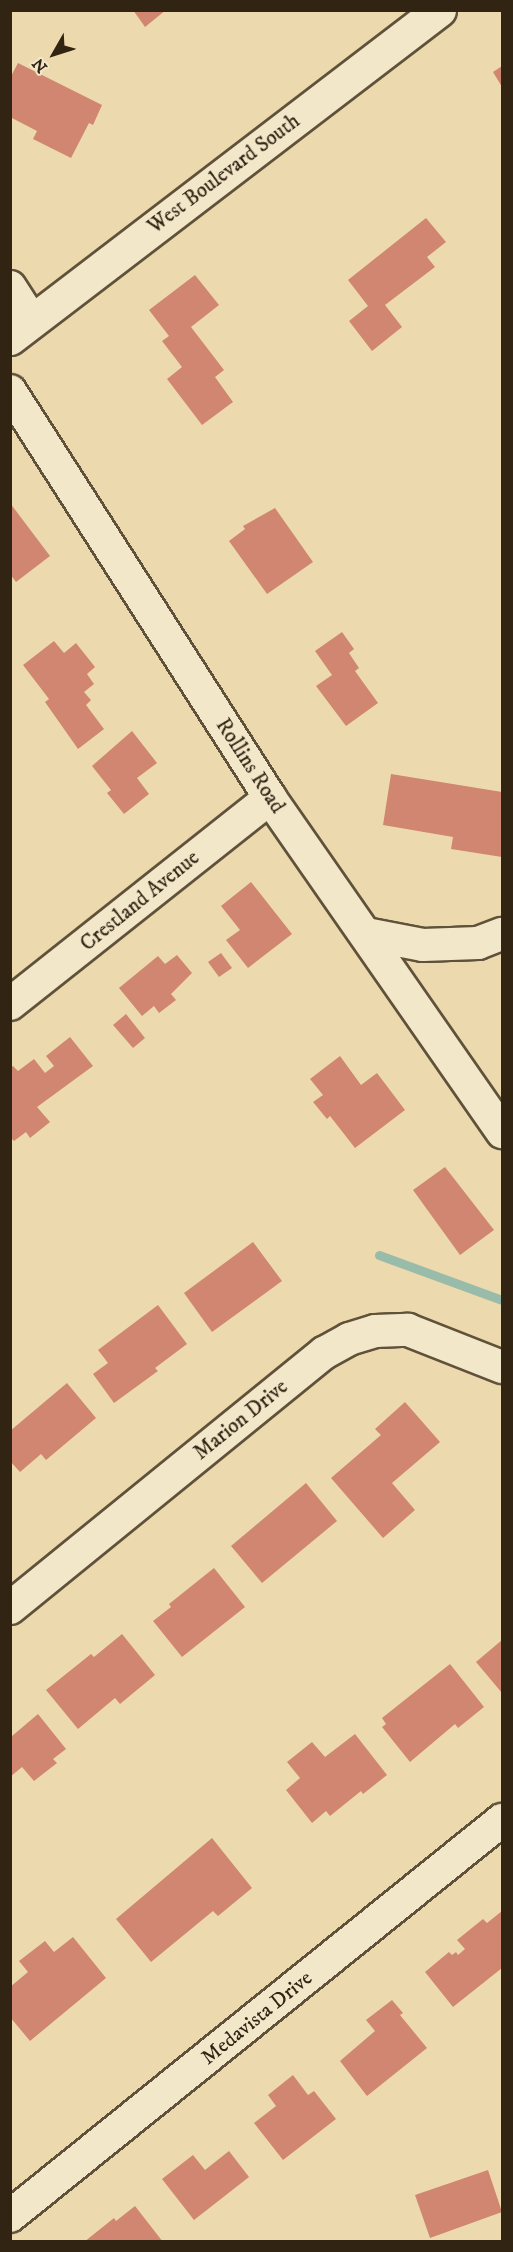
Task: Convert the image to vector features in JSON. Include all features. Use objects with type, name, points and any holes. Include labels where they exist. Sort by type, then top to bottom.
[{"type":"main road","name":"West Boulevard South","points":[[21,330],[439,10]]},
{"type":"street","points":[[10,287],[21,330]]},
{"type":"street","name":"Rollins Road","points":[[10,391],[270,798],[502,1132]]},
{"type":"street","name":"Crestland Avenue","points":[[10,1004],[270,798]]},
{"type":"street","points":[[366,934],[423,945],[478,943],[502,934]]},
{"type":"street","name":"Marion Drive","points":[[10,1608],[324,1353],[349,1339],[375,1331],[408,1330],[502,1367]]},
{"type":"street","name":"Medavista Drive","points":[[10,2216],[502,1820]]},
{"type":"building","points":[[133,10],[166,10],[145,27]]},
{"type":"building","points":[[18,63],[102,105],[93,125],[89,123],[71,158],[33,139],[37,131],[10,117],[10,78]]},
{"type":"building","points":[[502,66],[502,87],[493,72]]},
{"type":"building","points":[[426,218],[446,242],[427,257],[435,267],[385,305],[402,327],[372,351],[349,321],[368,306],[348,280]]},
{"type":"building","points":[[195,275],[219,305],[191,327],[224,370],[215,377],[233,402],[202,425],[167,379],[182,367],[162,341],[169,336],[149,310]]},
{"type":"building","points":[[10,503],[50,556],[16,582],[10,574]]},
{"type":"building","points":[[275,508],[313,562],[267,594],[229,541],[245,529],[243,526]]},
{"type":"building","points":[[342,632],[354,649],[349,653],[359,668],[355,671],[378,703],[346,726],[316,686],[332,675],[315,651]]},
{"type":"building","points":[[54,641],[64,653],[76,643],[95,667],[87,674],[94,684],[84,692],[91,700],[86,705],[104,729],[78,749],[45,702],[49,699],[23,665]]},
{"type":"building","points":[[132,731],[157,763],[137,778],[149,794],[124,814],[107,793],[111,790],[92,766]]},
{"type":"building","points":[[391,774],[502,792],[502,857],[451,849],[453,837],[383,825]]},
{"type":"building","points":[[251,882],[292,934],[248,968],[226,940],[240,930],[221,906]]},
{"type":"building","points":[[221,953],[232,968],[219,977],[208,962]]},
{"type":"building","points":[[177,955],[192,973],[171,994],[176,1000],[159,1013],[154,1006],[142,1016],[119,988],[158,956],[165,964]]},
{"type":"building","points":[[126,1014],[145,1038],[133,1048],[113,1025]]},
{"type":"building","points":[[70,1037],[93,1066],[37,1107],[50,1122],[30,1138],[26,1132],[14,1141],[10,1137],[10,1068],[13,1066],[18,1071],[34,1059],[45,1073],[54,1066],[46,1056]]},
{"type":"building","points":[[340,1056],[361,1085],[377,1073],[405,1110],[355,1148],[330,1116],[327,1119],[313,1102],[323,1095],[310,1079]]},
{"type":"building","points":[[445,1167],[494,1230],[460,1255],[413,1190]]},
{"type":"building","points":[[253,1242],[282,1281],[212,1332],[184,1293]]},
{"type":"building","points":[[158,1305],[187,1344],[155,1368],[158,1371],[114,1403],[93,1374],[108,1363],[98,1350]]},
{"type":"building","points":[[67,1383],[96,1418],[46,1460],[41,1454],[20,1472],[10,1461],[10,1431]]},
{"type":"building","points":[[405,1402],[440,1442],[392,1483],[415,1510],[383,1538],[331,1478],[381,1435],[375,1429]]},
{"type":"building","points":[[306,1483],[337,1521],[262,1583],[231,1546]]},
{"type":"building","points":[[214,1568],[245,1607],[182,1657],[153,1621],[171,1607],[169,1604]]},
{"type":"building","points":[[122,1634],[155,1675],[120,1704],[115,1698],[78,1729],[46,1690],[91,1654],[94,1657]]},
{"type":"building","points":[[502,1640],[502,1693],[476,1662]]},
{"type":"building","points":[[450,1664],[484,1707],[458,1728],[455,1724],[410,1762],[382,1727],[386,1724],[382,1718]]},
{"type":"building","points":[[38,1714],[66,1749],[53,1759],[57,1763],[34,1781],[22,1767],[10,1777],[10,1734],[12,1736]]},
{"type":"building","points":[[355,1734],[387,1775],[363,1794],[361,1791],[330,1816],[326,1811],[312,1823],[286,1790],[300,1778],[287,1762],[312,1742],[325,1757]]},
{"type":"building","points":[[212,1838],[252,1888],[218,1916],[213,1911],[151,1962],[116,1919]]},
{"type":"building","points":[[502,1911],[502,1968],[453,2007],[425,1972],[449,1952],[452,1955],[456,1952],[458,1955],[465,1949],[457,1940],[483,1919],[487,1923]]},
{"type":"building","points":[[73,1937],[106,1978],[30,2041],[10,2017],[10,1987],[28,1972],[19,1961],[45,1941],[54,1952]]},
{"type":"building","points":[[392,2000],[403,2013],[400,2015],[427,2048],[367,2096],[340,2061],[375,2031],[366,2020]]},
{"type":"building","points":[[293,2075],[308,2095],[314,2091],[336,2119],[283,2160],[254,2123],[276,2106],[268,2095]]},
{"type":"building","points":[[229,2151],[249,2177],[194,2220],[162,2179],[193,2155],[205,2170]]},
{"type":"building","points":[[488,2170],[502,2212],[430,2238],[415,2195]]},
{"type":"building","points":[[135,2206],[163,2242],[84,2242],[114,2218],[116,2221]]},
{"type":"waterway","points":[[379,1255],[502,1300]]}]
